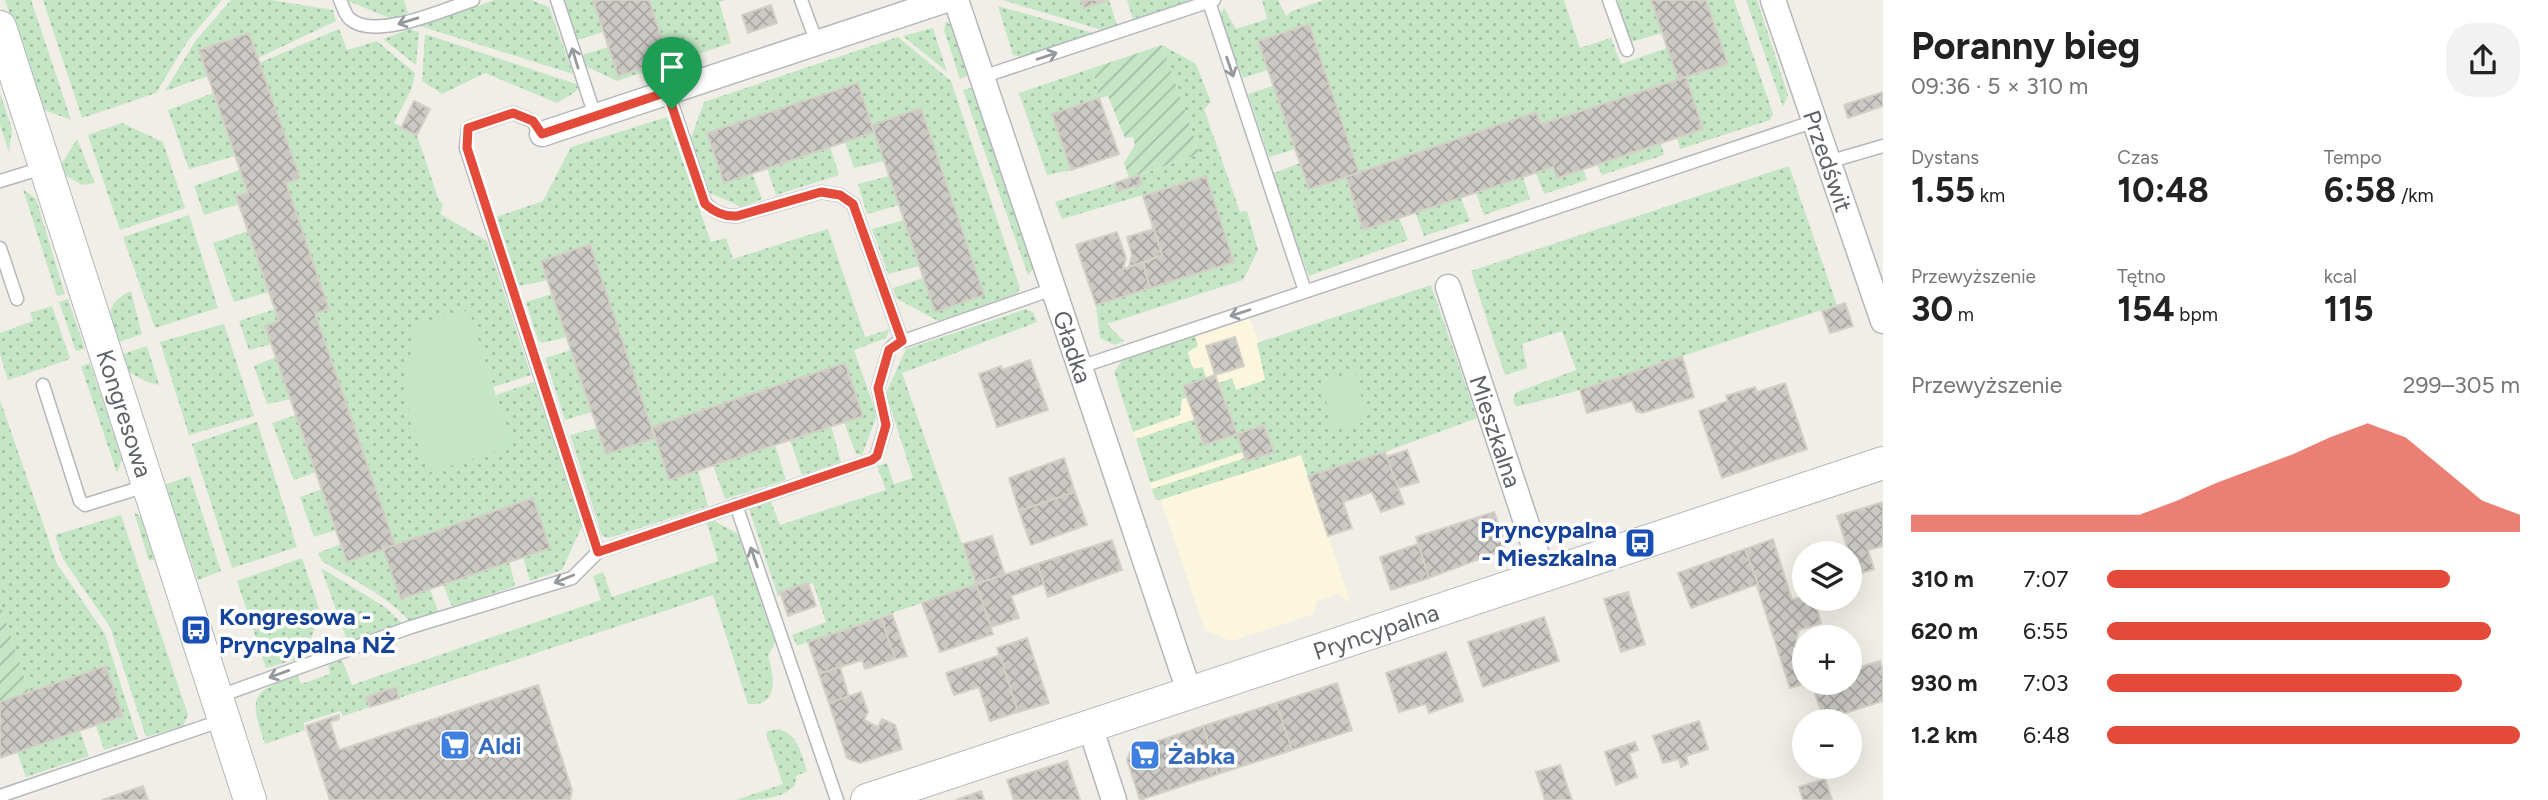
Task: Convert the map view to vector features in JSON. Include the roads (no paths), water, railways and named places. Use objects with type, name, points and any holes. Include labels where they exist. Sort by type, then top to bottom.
[{"type":"street","points":[[542,134],[946,0]]},
{"type":"street","name":"Gładka","points":[[956,0],[1189,694]]},
{"type":"street","name":"Przedświt","points":[[1773,0],[1883,321]]},
{"type":"street","name":"Kongresowa","points":[[0,27],[250,800]]},
{"type":"street","name":"Mieszkalna","points":[[1448,287],[1544,576]]},
{"type":"street","name":"Pryncypalna","points":[[867,800],[1883,463]]},
{"type":"street","points":[[1090,726],[1114,800]]},
{"type":"lane","points":[[340,0],[349,19],[374,28],[402,23],[473,0]]},
{"type":"lane","points":[[557,0],[594,116]]},
{"type":"lane","points":[[801,0],[817,43]]},
{"type":"lane","points":[[1609,0],[1627,50]]},
{"type":"lane","points":[[982,78],[1212,1],[1305,291]]},
{"type":"lane","points":[[667,92],[705,204],[728,216],[737,216],[821,192],[840,195],[853,204],[902,341]]},
{"type":"lane","points":[[542,134],[533,121],[513,113],[468,128],[467,148],[598,552]]},
{"type":"lane","points":[[1080,367],[1815,121]]},
{"type":"lane","points":[[1828,162],[1883,146]]},
{"type":"lane","points":[[0,181],[47,167]]},
{"type":"lane","points":[[0,248],[17,299]]},
{"type":"lane","points":[[0,796],[220,708],[411,627],[572,578],[598,552],[872,460],[877,456],[886,425],[878,388],[889,350],[902,341],[1054,289]]},
{"type":"lane","points":[[43,385],[80,501],[85,505],[149,485]]},
{"type":"lane","points":[[736,505],[837,800]]},
{"type":"place","name":"Pryncypalna - Mieszkalna","points":[[1640,543]]},
{"type":"place","name":"Kongresowa - Pryncypalna NŻ","points":[[196,630]]},
{"type":"place","name":"Aldi","points":[[455,745]]},
{"type":"place","name":"Żabka","points":[[1145,755]]}]
